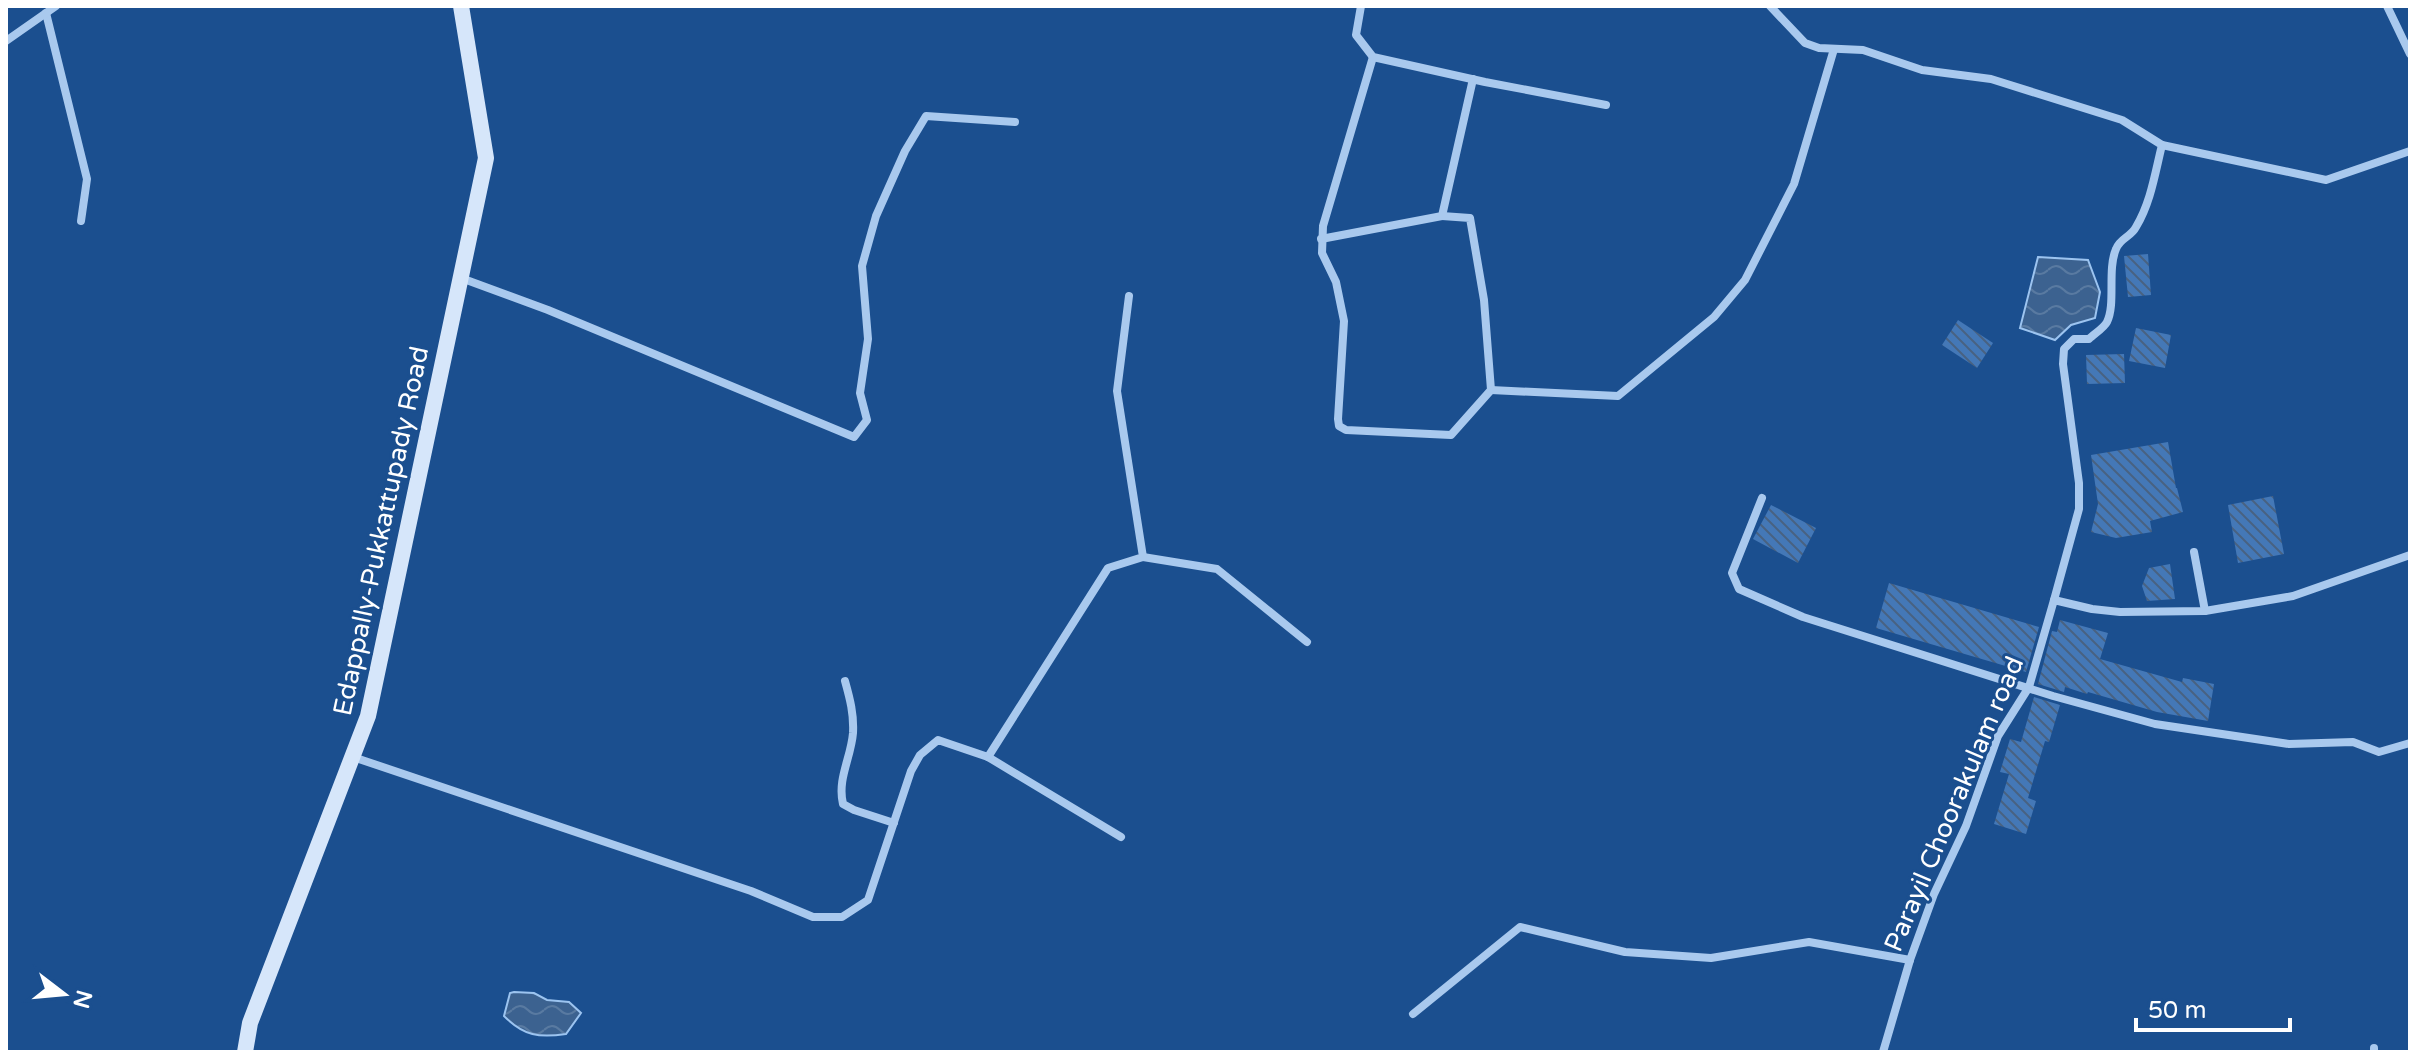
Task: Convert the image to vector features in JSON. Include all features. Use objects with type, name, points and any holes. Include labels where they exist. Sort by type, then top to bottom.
[{"type":"main road","name":"Edappally-Pukkattupady Road","points":[[245,1052],[250,1023],[368,716],[486,158],[461,6]]},
{"type":"street","points":[[6,41],[56,6]]},
{"type":"street","points":[[1361,6],[1356,35],[1373,57],[1606,105]]},
{"type":"street","points":[[1770,6],[1805,43],[1819,48],[1863,50],[1922,70],[1991,79],[2023,88],[2122,120],[2162,145],[2326,180],[2410,151]]},
{"type":"street","points":[[2387,6],[2410,54]]},
{"type":"street","points":[[46,13],[87,179],[81,221]]},
{"type":"street","points":[[1491,390],[1618,396],[1714,317],[1745,280],[1794,184],[1834,49]]},
{"type":"street","points":[[1321,239],[1442,216],[1470,218],[1484,300],[1491,390],[1451,435],[1346,430],[1339,426],[1344,321],[1336,282],[1322,253],[1321,239],[1373,57]]},
{"type":"street","points":[[1442,216],[1473,79]]},
{"type":"street","points":[[461,278],[548,310],[854,437],[867,420],[860,393],[868,339],[862,266],[876,216],[905,151],[926,116],[1015,122]]},
{"type":"street","points":[[2162,145],[2147,206],[2132,235],[2116,247],[2111,267],[2107,322],[2089,339],[2074,339],[2064,349],[2063,364],[2079,483],[2079,509],[2054,600],[2120,612],[2205,611],[2293,596],[2410,555]]},
{"type":"street","points":[[1129,296],[1117,391],[1143,557]]},
{"type":"street","points":[[1762,498],[1732,573],[1739,589],[1803,617],[2053,696],[2155,724],[2289,744],[2353,742],[2379,752],[2410,743]]},
{"type":"street","points":[[2194,552],[2205,611]]},
{"type":"street","points":[[988,757],[1108,568],[1143,557],[1217,569],[1307,642]]},
{"type":"street","name":"Parayil Choorakulam road","points":[[1883,1052],[1910,960],[1934,894],[1966,826],[1998,736],[2029,687],[2054,600]]},
{"type":"street","points":[[845,681],[853,708],[853,735],[840,789],[843,804],[894,823]]},
{"type":"street","points":[[353,757],[751,891],[813,917],[842,917],[868,900],[916,763],[920,755],[938,740],[988,757],[1121,837]]},
{"type":"street","points":[[1413,1014],[1520,927],[1625,952],[1711,958],[1809,942],[1910,960]]},
{"type":"water","points":[[2038,257],[2088,260],[2100,292],[2095,318],[2071,325],[2055,340],[2020,328]]},
{"type":"water","points":[[510,993],[534,993],[547,1000],[569,1002],[581,1013],[566,1034],[548,1036],[525,1032],[504,1016]]},
{"type":"building","points":[[2148,254],[2151,295],[2128,297],[2124,256]]},
{"type":"building","points":[[1958,320],[1993,343],[1977,368],[1942,345]]},
{"type":"building","points":[[2136,328],[2171,335],[2165,368],[2129,361]]},
{"type":"building","points":[[2124,354],[2125,383],[2087,384],[2086,355]]},
{"type":"building","points":[[2168,442],[2183,512],[2150,521],[2152,532],[2116,538],[2091,532],[2098,504],[2091,455]]},
{"type":"building","points":[[2273,496],[2284,554],[2238,563],[2228,505]]},
{"type":"building","points":[[1771,505],[1816,528],[1798,563],[1753,539]]},
{"type":"building","points":[[2170,564],[2175,599],[2147,601],[2142,586],[2149,568]]},
{"type":"building","points":[[1889,583],[2039,627],[2026,672],[1876,628]]},
{"type":"building","points":[[2060,620],[2108,633],[2100,659],[2182,682],[2183,678],[2214,684],[2208,721],[2157,712],[2088,692],[2065,687],[2064,692],[2038,684],[2052,631],[2057,632]]},
{"type":"building","points":[[2034,697],[2060,705],[2049,742],[2045,741],[2028,798],[2036,801],[2026,834],[1994,824],[2009,774],[2000,772],[2010,739],[2021,742]]}]
